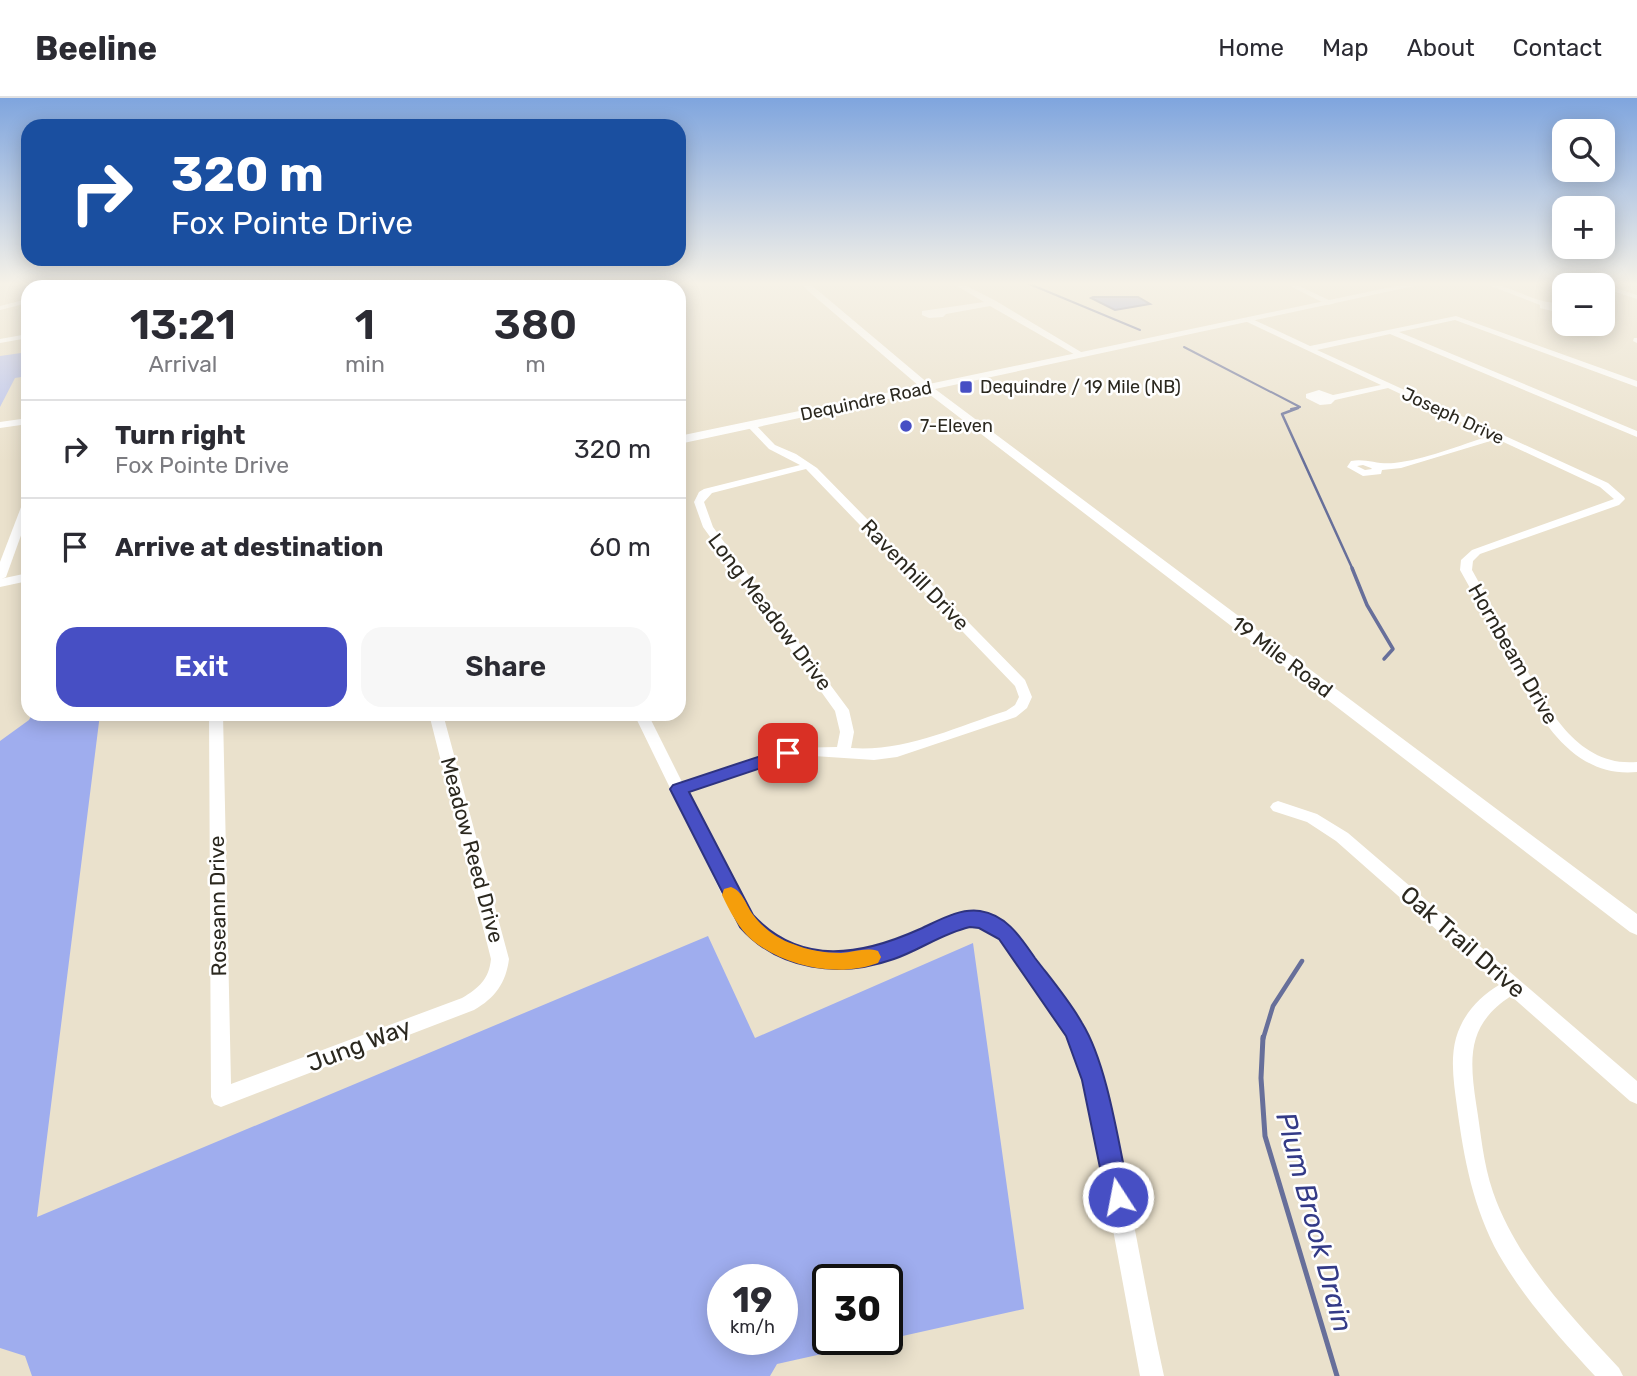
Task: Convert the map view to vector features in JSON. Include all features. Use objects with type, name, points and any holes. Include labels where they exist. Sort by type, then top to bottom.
[{"type":"main road","name":"19 Mile Road","points":[[873,343],[927,388],[1637,926]]},
{"type":"main road","name":"Dequindre Road","points":[[686,439],[1140,343]]},
{"type":"main road","points":[[0,583],[21,579]]},
{"type":"street","points":[[1061,343],[1082,355]]},
{"type":"street","name":"Joseph Drive","points":[[1295,343],[1604,485],[1619,496],[1620,499],[1615,503],[1483,549],[1467,560]]},
{"type":"street","points":[[1309,349],[1337,343]]},
{"type":"street","points":[[1417,343],[1637,434]]},
{"type":"street","points":[[1526,343],[1637,384]]},
{"type":"street","points":[[1331,398],[1351,396],[1388,386]]},
{"type":"street","points":[[0,425],[21,422]]},
{"type":"street","name":"Ravenhill Drive","points":[[757,424],[772,447],[808,466],[1020,683],[1026,695],[1026,701],[1018,710],[897,752],[874,755],[843,754]]},
{"type":"street","points":[[1377,468],[1398,467],[1498,436]]},
{"type":"street","name":"Long Meadow Drive","points":[[808,466],[708,491],[699,502],[708,527],[842,710],[847,732],[843,754]]},
{"type":"street","points":[[0,577],[21,521]]},
{"type":"street","name":"Hornbeam Drive","points":[[1467,560],[1468,577],[1551,722],[1582,752],[1618,768],[1637,767]]},
{"type":"street","name":"Roseann Drive","points":[[216,721],[221,1097]]},
{"type":"street","name":"Meadow Reed Drive","points":[[438,721],[500,958],[499,972],[493,986]]},
{"type":"street","points":[[644,721],[747,921],[758,934],[786,951],[821,960],[857,960],[891,951],[956,922],[970,919],[995,925],[1017,946],[1062,1008],[1085,1055],[1111,1159],[1152,1376]]},
{"type":"street","points":[[678,789],[788,753],[843,754]]},
{"type":"street","name":"Oak Trail Drive","points":[[1278,807],[1312,818],[1342,837],[1637,1094]]},
{"type":"street","points":[[1513,985],[1476,1014],[1464,1043],[1463,1083],[1476,1166],[1490,1215],[1522,1272],[1552,1311],[1611,1376]]},
{"type":"street","name":"Jung Way","points":[[221,1097],[468,1004],[493,986]]},
{"type":"shaded area","points":[[21,353],[21,377],[15,378],[0,407],[0,356]]},
{"type":"shaded area","points":[[28,721],[99,721],[37,1217],[708,936],[755,1038],[973,943],[1024,1309],[903,1336],[903,1264],[812,1264],[812,1355],[817,1355],[777,1364],[770,1376],[32,1376],[25,1356],[0,1348],[0,741]]},
{"type":"waterway","points":[[1184,347],[1300,407],[1291,409]]},
{"type":"waterway","points":[[1298,408],[1282,414],[1353,570]]},
{"type":"waterway","name":"Plum Brook Drain","points":[[1352,568],[1367,605],[1393,649],[1384,659]]},
{"type":"waterway","name":"Plum Brook Drain","points":[[1263,1039],[1273,1006],[1302,961]]},
{"type":"waterway","name":"Plum Brook Drain","points":[[1263,1037],[1261,1078],[1265,1136],[1337,1376]]},
{"type":"slow traffic","points":[[731,895],[758,934],[786,951],[804,957],[840,962],[871,957]]},
{"type":"place","name":"Dequindre / 19 Mile (NB)","points":[[966,387]]},
{"type":"place","name":"7-Eleven","points":[[906,426]]},
{"type":"route","points":[[788,753],[678,789],[736,905],[747,921],[758,934],[786,951],[804,957],[840,962],[875,957],[956,922],[970,919],[995,925],[1006,933],[1062,1008],[1075,1031],[1093,1080],[1118,1197]]}]
